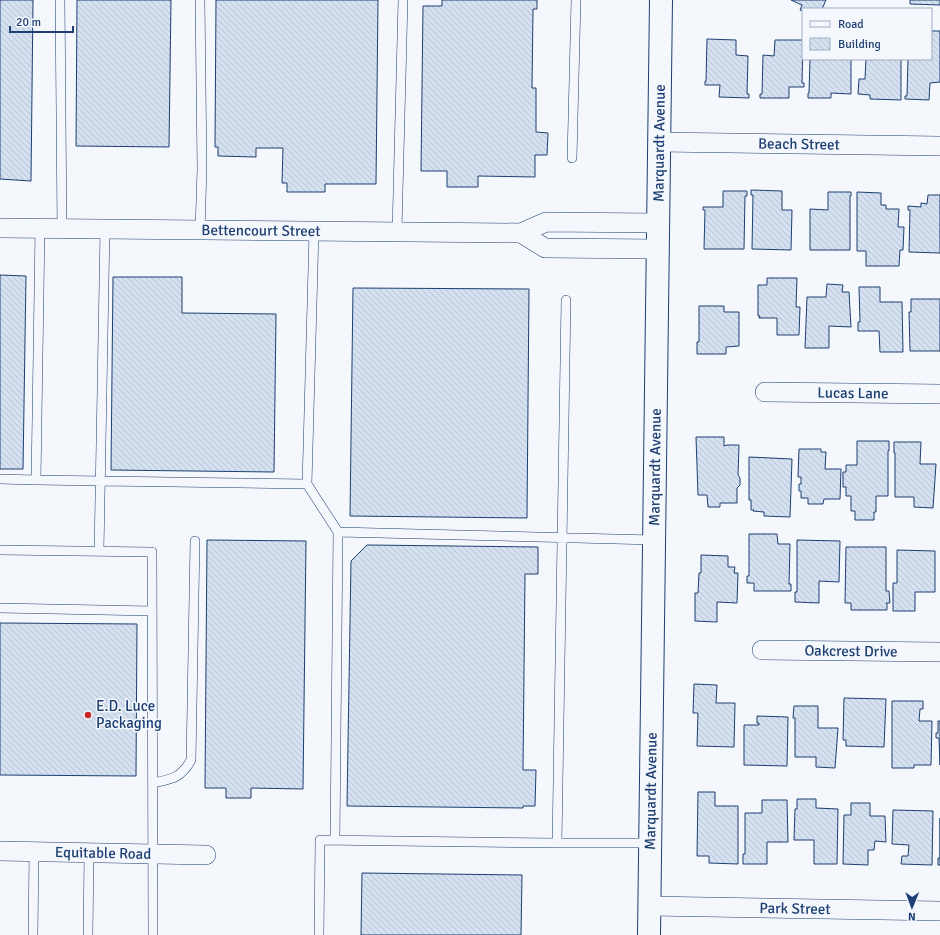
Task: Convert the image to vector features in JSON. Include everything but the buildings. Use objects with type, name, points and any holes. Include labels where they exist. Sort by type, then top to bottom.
[{"type":"main road","name":"Marquardt Avenue","points":[[649,935],[661,0]]},
{"type":"street","name":"Beach Street","points":[[659,142],[940,146]]},
{"type":"street","name":"Bettencourt Street","points":[[0,228],[521,233],[546,222],[658,223]]},
{"type":"street","points":[[521,233],[545,248],[658,249]]},
{"type":"street","name":"Lucas Lane","points":[[765,392],[940,394]]},
{"type":"street","name":"Oakcrest Drive","points":[[762,650],[940,652]]},
{"type":"street","name":"Equitable Road","points":[[0,851],[206,855]]},
{"type":"street","name":"Park Street","points":[[650,906],[940,911]]},
{"type":"lane","points":[[60,0],[62,229]]},
{"type":"lane","points":[[200,0],[202,169],[200,230]]},
{"type":"lane","points":[[397,232],[403,0]]},
{"type":"lane","points":[[572,158],[576,0]]},
{"type":"lane","points":[[36,480],[40,229]]},
{"type":"lane","points":[[99,551],[105,230]]},
{"type":"lane","points":[[314,231],[307,484],[338,532],[335,840]]},
{"type":"lane","points":[[557,843],[566,300]]},
{"type":"lane","points":[[0,479],[307,484]]},
{"type":"lane","points":[[338,532],[654,540]]},
{"type":"lane","points":[[153,783],[171,779],[185,771],[191,760],[195,541]]},
{"type":"lane","points":[[0,550],[152,552],[153,935]]},
{"type":"lane","points":[[0,608],[152,611]]},
{"type":"lane","points":[[319,935],[320,840],[650,843]]},
{"type":"lane","points":[[34,852],[34,934]]},
{"type":"lane","points":[[88,935],[89,853]]},
{"type":"place","name":"E.D. Luce Packaging","points":[[88,715]]}]
